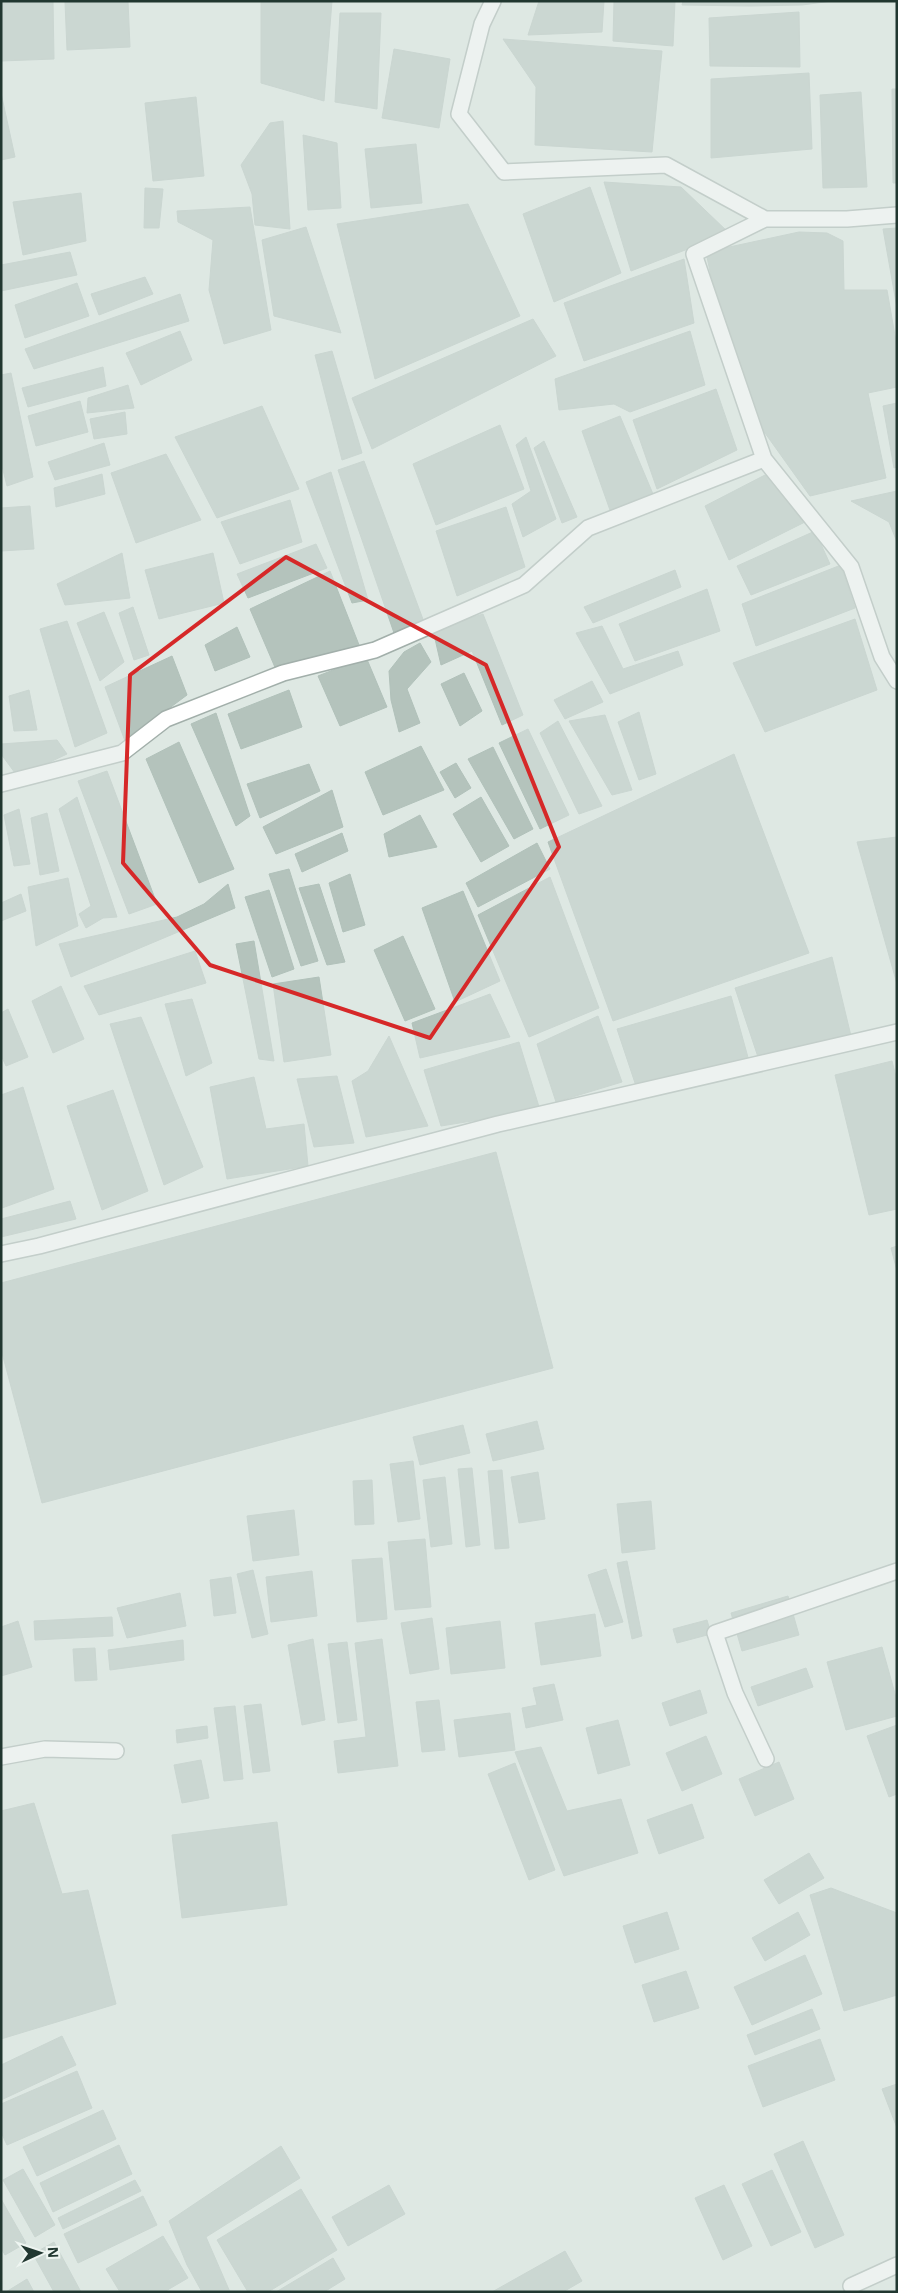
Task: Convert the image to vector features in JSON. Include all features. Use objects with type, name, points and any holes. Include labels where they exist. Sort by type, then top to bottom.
[{"type":"street","points":[[494,1],[482,24],[459,114],[504,172],[666,165],[765,219]]},
{"type":"street","points":[[897,215],[846,219],[765,219],[694,254],[764,459],[851,567],[882,657],[897,681]]},
{"type":"street","points":[[1,784],[122,753],[166,719],[283,674],[375,650],[524,585],[588,528],[764,459]]},
{"type":"street","points":[[1,1254],[39,1246],[498,1124],[897,1032]]},
{"type":"street","points":[[766,1759],[735,1693],[715,1633],[897,1571]]},
{"type":"street","points":[[1,1757],[45,1749],[116,1751]]},
{"type":"street","points":[[851,2286],[897,2264]]},
{"type":"highlighted area","points":[[286,557],[486,665],[559,847],[430,1038],[210,965],[123,863],[130,675]]},
{"type":"building","points":[[1,1],[53,1],[54,59],[1,61]]},
{"type":"building","points":[[128,1],[130,47],[67,50],[65,2]]},
{"type":"building","points":[[261,1],[332,1],[324,101],[261,83]]},
{"type":"building","points":[[539,1],[604,1],[602,32],[528,35]]},
{"type":"building","points":[[614,1],[675,1],[673,46],[613,41]]},
{"type":"building","points":[[683,1],[832,1],[802,5],[750,6],[682,5]]},
{"type":"building","points":[[799,12],[800,67],[710,66],[709,18]]},
{"type":"building","points":[[340,13],[381,13],[377,109],[335,102]]},
{"type":"building","points":[[503,39],[662,51],[652,152],[535,145],[536,87]]},
{"type":"building","points":[[394,49],[450,59],[439,128],[382,118]]},
{"type":"building","points":[[809,73],[812,149],[711,158],[711,79]]},
{"type":"building","points":[[892,89],[897,89],[897,183],[893,183]]},
{"type":"building","points":[[861,92],[867,187],[823,188],[820,95]]},
{"type":"building","points":[[1,93],[15,157],[1,160]]},
{"type":"building","points":[[196,97],[204,176],[153,181],[145,103]]},
{"type":"building","points":[[283,121],[290,229],[255,225],[252,194],[241,165],[270,123]]},
{"type":"building","points":[[303,135],[337,143],[341,208],[308,210]]},
{"type":"building","points":[[416,144],[422,203],[371,208],[365,149]]},
{"type":"building","points":[[604,182],[681,187],[729,233],[631,271]]},
{"type":"building","points":[[590,187],[621,273],[554,302],[523,214]]},
{"type":"building","points":[[145,188],[163,189],[159,228],[144,228]]},
{"type":"building","points":[[81,193],[86,241],[23,255],[13,202]]},
{"type":"building","points":[[468,204],[520,316],[375,379],[337,224]]},
{"type":"building","points":[[250,207],[271,330],[224,344],[209,290],[213,240],[178,222],[177,211]]},
{"type":"building","points":[[306,227],[341,333],[274,316],[262,240]]},
{"type":"building","points":[[897,228],[897,308],[883,229]]},
{"type":"building","points":[[799,232],[827,233],[843,241],[844,290],[887,290],[897,347],[897,387],[868,393],[886,478],[810,496],[755,419],[719,316],[706,252]]},
{"type":"building","points":[[70,252],[77,275],[1,291],[1,265]]},
{"type":"building","points":[[684,259],[694,323],[584,361],[564,303]]},
{"type":"building","points":[[145,277],[153,294],[99,315],[91,294]]},
{"type":"building","points":[[77,283],[89,316],[25,338],[15,305]]},
{"type":"building","points":[[180,294],[189,321],[34,369],[25,349]]},
{"type":"building","points":[[533,319],[556,356],[372,449],[352,398]]},
{"type":"building","points":[[180,331],[192,360],[141,385],[126,353]]},
{"type":"building","points":[[690,331],[705,385],[630,412],[614,404],[559,410],[555,379]]},
{"type":"building","points":[[332,351],[362,453],[342,460],[315,355]]},
{"type":"building","points":[[103,367],[106,386],[28,407],[22,388]]},
{"type":"building","points":[[11,373],[33,477],[7,486],[1,462],[1,375]]},
{"type":"building","points":[[128,385],[134,408],[87,413],[88,398]]},
{"type":"building","points":[[716,389],[737,450],[657,489],[633,420]]},
{"type":"building","points":[[80,401],[88,432],[36,446],[28,416]]},
{"type":"building","points":[[897,403],[897,467],[894,468],[883,406]]},
{"type":"building","points":[[262,406],[299,489],[217,518],[175,437]]},
{"type":"building","points":[[125,412],[127,434],[94,439],[90,419]]},
{"type":"building","points":[[620,416],[653,494],[611,513],[582,431]]},
{"type":"building","points":[[500,425],[524,489],[436,525],[413,464]]},
{"type":"building","points":[[526,437],[556,519],[523,537],[512,504],[531,491],[516,445]]},
{"type":"building","points":[[544,441],[577,517],[562,523],[534,448]]},
{"type":"building","points":[[104,443],[110,465],[55,480],[48,462]]},
{"type":"building","points":[[166,454],[201,520],[136,543],[111,473]]},
{"type":"building","points":[[364,461],[424,622],[394,633],[338,470]]},
{"type":"building","points":[[331,472],[368,600],[352,603],[306,482]]},
{"type":"building","points":[[102,474],[105,494],[56,507],[54,488]]},
{"type":"building","points":[[765,475],[807,521],[729,560],[705,506]]},
{"type":"building","points":[[897,491],[897,542],[889,522],[851,501]]},
{"type":"building","points":[[290,500],[302,542],[240,564],[221,522]]},
{"type":"building","points":[[30,506],[34,549],[1,551],[1,508]]},
{"type":"building","points":[[506,507],[525,567],[457,596],[436,531]]},
{"type":"building","points":[[815,531],[830,564],[751,595],[737,566]]},
{"type":"building","points":[[316,544],[327,568],[248,598],[237,574]]},
{"type":"building","points":[[122,553],[130,598],[65,605],[57,584]]},
{"type":"building","points":[[213,553],[224,603],[159,619],[145,570]]},
{"type":"building","points":[[841,565],[855,608],[756,646],[742,604]]},
{"type":"building","points":[[675,570],[681,587],[593,623],[584,607]]},
{"type":"building","points":[[330,571],[361,650],[277,672],[250,609]]},
{"type":"building","points":[[707,589],[720,631],[635,661],[619,624]]},
{"type":"building","points":[[133,607],[149,655],[134,660],[119,613]]},
{"type":"building","points":[[104,612],[124,662],[100,681],[77,623]]},
{"type":"building","points":[[483,614],[523,715],[502,725],[472,651],[441,665],[433,630]]},
{"type":"building","points":[[855,619],[877,690],[765,732],[733,663]]},
{"type":"building","points":[[67,621],[107,733],[75,747],[40,629]]},
{"type":"building","points":[[602,626],[623,669],[678,651],[683,665],[610,694],[576,633]]},
{"type":"building","points":[[237,627],[250,657],[215,671],[205,645]]},
{"type":"building","points":[[420,643],[431,662],[407,689],[420,723],[399,732],[391,700],[389,671],[404,652]]},
{"type":"building","points":[[172,656],[187,695],[125,741],[105,687]]},
{"type":"building","points":[[366,657],[387,707],[340,726],[318,676]]},
{"type":"building","points":[[464,673],[482,711],[460,726],[441,684]]},
{"type":"building","points":[[592,681],[603,702],[565,719],[554,700]]},
{"type":"building","points":[[29,690],[37,730],[14,731],[9,696]]},
{"type":"building","points":[[289,690],[302,727],[241,749],[228,714]]},
{"type":"building","points":[[639,712],[656,774],[639,780],[618,722]]},
{"type":"building","points":[[216,713],[250,816],[236,826],[191,724]]},
{"type":"building","points":[[605,715],[632,790],[612,795],[569,721]]},
{"type":"building","points":[[558,721],[602,806],[579,814],[540,733]]},
{"type":"building","points":[[528,729],[569,815],[540,829],[499,743]]},
{"type":"building","points":[[57,740],[67,754],[18,777],[1,754],[1,744]]},
{"type":"building","points":[[179,742],[234,869],[199,883],[146,759]]},
{"type":"building","points":[[421,746],[444,790],[383,815],[365,772]]},
{"type":"building","points":[[493,747],[533,829],[514,839],[468,759]]},
{"type":"building","points":[[734,754],[809,953],[613,1021],[548,842]]},
{"type":"building","points":[[456,763],[471,788],[455,798],[440,772]]},
{"type":"building","points":[[309,764],[320,791],[260,818],[247,784]]},
{"type":"building","points":[[107,771],[157,904],[129,914],[78,781]]},
{"type":"building","points":[[332,790],[343,827],[276,854],[263,827]]},
{"type":"building","points":[[77,797],[117,917],[103,918],[86,928],[79,914],[91,906],[59,809]]},
{"type":"building","points":[[481,797],[509,846],[481,862],[453,814]]},
{"type":"building","points":[[19,809],[30,864],[14,866],[4,815]]},
{"type":"building","points":[[47,813],[59,871],[40,875],[31,818]]},
{"type":"building","points":[[420,815],[437,847],[389,857],[384,834]]},
{"type":"building","points":[[342,833],[348,851],[302,872],[295,854]]},
{"type":"building","points":[[897,837],[897,984],[857,842]]},
{"type":"building","points":[[537,843],[550,869],[478,907],[466,883]]},
{"type":"building","points":[[289,869],[318,961],[301,966],[269,874]]},
{"type":"building","points":[[350,874],[365,925],[343,932],[329,883]]},
{"type":"building","points":[[550,877],[599,1008],[529,1037],[478,915]]},
{"type":"building","points":[[68,878],[78,926],[36,946],[28,887]]},
{"type":"building","points":[[228,884],[235,908],[71,977],[59,944],[177,917],[204,904]]},
{"type":"building","points":[[319,884],[345,962],[327,965],[299,888]]},
{"type":"building","points":[[269,890],[294,969],[272,977],[245,897]]},
{"type":"building","points":[[463,891],[500,981],[455,1002],[422,908]]},
{"type":"building","points":[[21,894],[26,911],[1,921],[1,903]]},
{"type":"building","points":[[403,936],[435,1009],[405,1021],[374,950]]},
{"type":"building","points":[[254,941],[274,1061],[259,1059],[236,944]]},
{"type":"building","points":[[195,951],[206,983],[99,1015],[84,986]]},
{"type":"building","points":[[832,957],[851,1036],[760,1063],[735,988]]},
{"type":"building","points":[[319,977],[331,1055],[284,1062],[273,984]]},
{"type":"building","points":[[61,986],[84,1039],[53,1053],[32,1001]]},
{"type":"building","points":[[490,994],[510,1037],[420,1058],[412,1023]]},
{"type":"building","points":[[731,996],[749,1061],[636,1086],[617,1029]]},
{"type":"building","points":[[192,999],[212,1063],[186,1076],[165,1004]]},
{"type":"building","points":[[8,1009],[28,1057],[6,1066],[1,1055],[1,1013]]},
{"type":"building","points":[[598,1016],[622,1082],[556,1102],[537,1044]]},
{"type":"building","points":[[141,1017],[203,1167],[164,1185],[110,1024]]},
{"type":"building","points":[[389,1036],[428,1126],[366,1137],[352,1081],[368,1071]]},
{"type":"building","points":[[519,1042],[540,1110],[441,1126],[424,1070]]},
{"type":"building","points":[[892,1061],[897,1081],[897,1209],[869,1215],[835,1075]]},
{"type":"building","points":[[337,1076],[354,1143],[314,1147],[297,1079]]},
{"type":"building","points":[[254,1077],[266,1129],[304,1124],[308,1166],[227,1179],[210,1087]]},
{"type":"building","points":[[23,1087],[54,1189],[2,1208],[1,1095]]},
{"type":"building","points":[[113,1090],[148,1191],[102,1210],[67,1106]]},
{"type":"building","points":[[496,1152],[553,1368],[42,1503],[1,1349],[1,1283]]},
{"type":"building","points":[[70,1201],[76,1219],[1,1237],[1,1219]]},
{"type":"building","points":[[897,1246],[897,1271],[891,1248]]},
{"type":"building","points":[[537,1421],[544,1449],[493,1461],[486,1434]]},
{"type":"building","points":[[463,1425],[470,1453],[420,1465],[413,1437]]},
{"type":"building","points":[[413,1461],[420,1519],[398,1522],[390,1464]]},
{"type":"building","points":[[472,1468],[480,1545],[466,1547],[458,1469]]},
{"type":"building","points":[[502,1470],[509,1548],[495,1549],[488,1471]]},
{"type":"building","points":[[538,1472],[545,1519],[519,1523],[511,1477]]},
{"type":"building","points":[[445,1477],[452,1544],[431,1547],[423,1480]]},
{"type":"building","points":[[372,1480],[374,1524],[355,1525],[353,1481]]},
{"type":"building","points":[[651,1501],[655,1549],[622,1553],[617,1504]]},
{"type":"building","points":[[294,1510],[299,1555],[253,1561],[247,1516]]},
{"type":"building","points":[[425,1539],[431,1607],[395,1610],[388,1542]]},
{"type":"building","points":[[382,1558],[387,1619],[357,1622],[352,1560]]},
{"type":"building","points":[[627,1561],[642,1636],[632,1639],[617,1563]]},
{"type":"building","points":[[606,1569],[623,1622],[605,1627],[588,1575]]},
{"type":"building","points":[[253,1570],[268,1634],[252,1638],[237,1574]]},
{"type":"building","points":[[312,1571],[317,1616],[271,1622],[266,1577]]},
{"type":"building","points":[[231,1577],[236,1613],[214,1616],[210,1580]]},
{"type":"building","points":[[180,1593],[186,1626],[127,1638],[117,1608]]},
{"type":"building","points":[[788,1596],[799,1635],[742,1651],[731,1613]]},
{"type":"building","points":[[595,1614],[601,1656],[541,1665],[535,1623]]},
{"type":"building","points":[[112,1617],[113,1636],[35,1640],[34,1621]]},
{"type":"building","points":[[432,1618],[439,1669],[410,1674],[401,1623]]},
{"type":"building","points":[[707,1620],[711,1634],[677,1643],[673,1629]]},
{"type":"building","points":[[18,1621],[32,1667],[1,1676],[1,1627]]},
{"type":"building","points":[[500,1621],[505,1668],[451,1674],[446,1628]]},
{"type":"building","points":[[313,1639],[325,1720],[302,1725],[288,1645]]},
{"type":"building","points":[[382,1639],[398,1766],[338,1773],[334,1741],[366,1737],[355,1643]]},
{"type":"building","points":[[183,1640],[184,1660],[110,1670],[108,1650]]},
{"type":"building","points":[[347,1642],[357,1720],[338,1723],[328,1644]]},
{"type":"building","points":[[882,1647],[897,1701],[897,1716],[846,1730],[827,1662]]},
{"type":"building","points":[[95,1648],[97,1680],[75,1681],[73,1649]]},
{"type":"building","points":[[806,1668],[813,1687],[758,1706],[751,1687]]},
{"type":"building","points":[[554,1684],[563,1720],[526,1728],[522,1708],[537,1705],[533,1688]]},
{"type":"building","points":[[700,1690],[707,1713],[670,1726],[662,1703]]},
{"type":"building","points":[[439,1700],[445,1750],[422,1752],[416,1702]]},
{"type":"building","points":[[261,1704],[270,1771],[253,1773],[244,1706]]},
{"type":"building","points":[[235,1706],[243,1779],[224,1781],[214,1708]]},
{"type":"building","points":[[510,1713],[515,1750],[459,1757],[454,1720]]},
{"type":"building","points":[[618,1720],[630,1765],[598,1774],[586,1728]]},
{"type":"building","points":[[897,1725],[897,1794],[889,1797],[867,1736]]},
{"type":"building","points":[[207,1726],[208,1738],[177,1743],[176,1730]]},
{"type":"building","points":[[706,1736],[722,1774],[682,1791],[666,1753]]},
{"type":"building","points":[[541,1747],[567,1811],[621,1799],[638,1853],[564,1876],[515,1752]]},
{"type":"building","points":[[201,1760],[209,1798],[182,1803],[174,1765]]},
{"type":"building","points":[[779,1762],[794,1799],[755,1816],[739,1779]]},
{"type":"building","points":[[515,1763],[555,1870],[529,1880],[488,1774]]},
{"type":"building","points":[[34,1803],[62,1894],[88,1890],[116,2004],[1,2039],[1,1811]]},
{"type":"building","points":[[692,1804],[704,1838],[659,1854],[647,1820]]},
{"type":"building","points":[[277,1822],[287,1905],[182,1918],[172,1835]]},
{"type":"building","points":[[809,1853],[824,1878],[779,1904],[764,1880]]},
{"type":"building","points":[[831,1888],[897,1913],[897,1995],[844,2011],[810,1895]]},
{"type":"building","points":[[667,1912],[679,1949],[635,1963],[623,1926]]},
{"type":"building","points":[[798,1912],[810,1935],[765,1961],[752,1938]]},
{"type":"building","points":[[805,1955],[822,1994],[752,2025],[734,1987]]},
{"type":"building","points":[[686,1971],[699,2008],[654,2022],[642,1985]]},
{"type":"building","points":[[812,2009],[820,2029],[755,2055],[747,2035]]},
{"type":"building","points":[[62,2036],[76,2065],[1,2100],[1,2065]]},
{"type":"building","points":[[820,2039],[835,2080],[763,2107],[748,2066]]},
{"type":"building","points":[[77,2071],[92,2108],[7,2145],[1,2132],[1,2104]]},
{"type":"building","points":[[897,2084],[897,2128],[882,2089]]},
{"type":"building","points":[[103,2110],[116,2139],[37,2176],[23,2147]]},
{"type":"building","points":[[803,2141],[844,2235],[815,2248],[774,2154]]},
{"type":"building","points":[[119,2145],[132,2174],[53,2212],[40,2183]]},
{"type":"building","points":[[281,2146],[300,2178],[206,2237],[230,2292],[202,2292],[187,2265],[169,2221]]},
{"type":"building","points":[[23,2169],[55,2225],[35,2237],[3,2180]]},
{"type":"building","points":[[772,2170],[801,2232],[771,2246],[742,2184]]},
{"type":"building","points":[[135,2180],[141,2191],[63,2229],[58,2218]]},
{"type":"building","points":[[389,2185],[405,2214],[348,2246],[332,2217]]},
{"type":"building","points":[[724,2185],[752,2246],[723,2260],[695,2198]]},
{"type":"building","points":[[301,2189],[337,2250],[268,2292],[248,2292],[217,2240]]},
{"type":"building","points":[[143,2196],[157,2225],[78,2263],[64,2234]]},
{"type":"building","points":[[1,2199],[26,2243],[5,2255],[1,2248]]},
{"type":"building","points":[[163,2236],[188,2278],[164,2292],[120,2292],[106,2269]]},
{"type":"building","points":[[54,2242],[81,2292],[54,2292],[33,2254]]},
{"type":"building","points":[[565,2251],[582,2281],[563,2292],[492,2292]]},
{"type":"building","points":[[333,2258],[345,2279],[324,2292],[276,2292]]},
{"type":"building","points":[[27,2279],[34,2292],[6,2292]]}]
